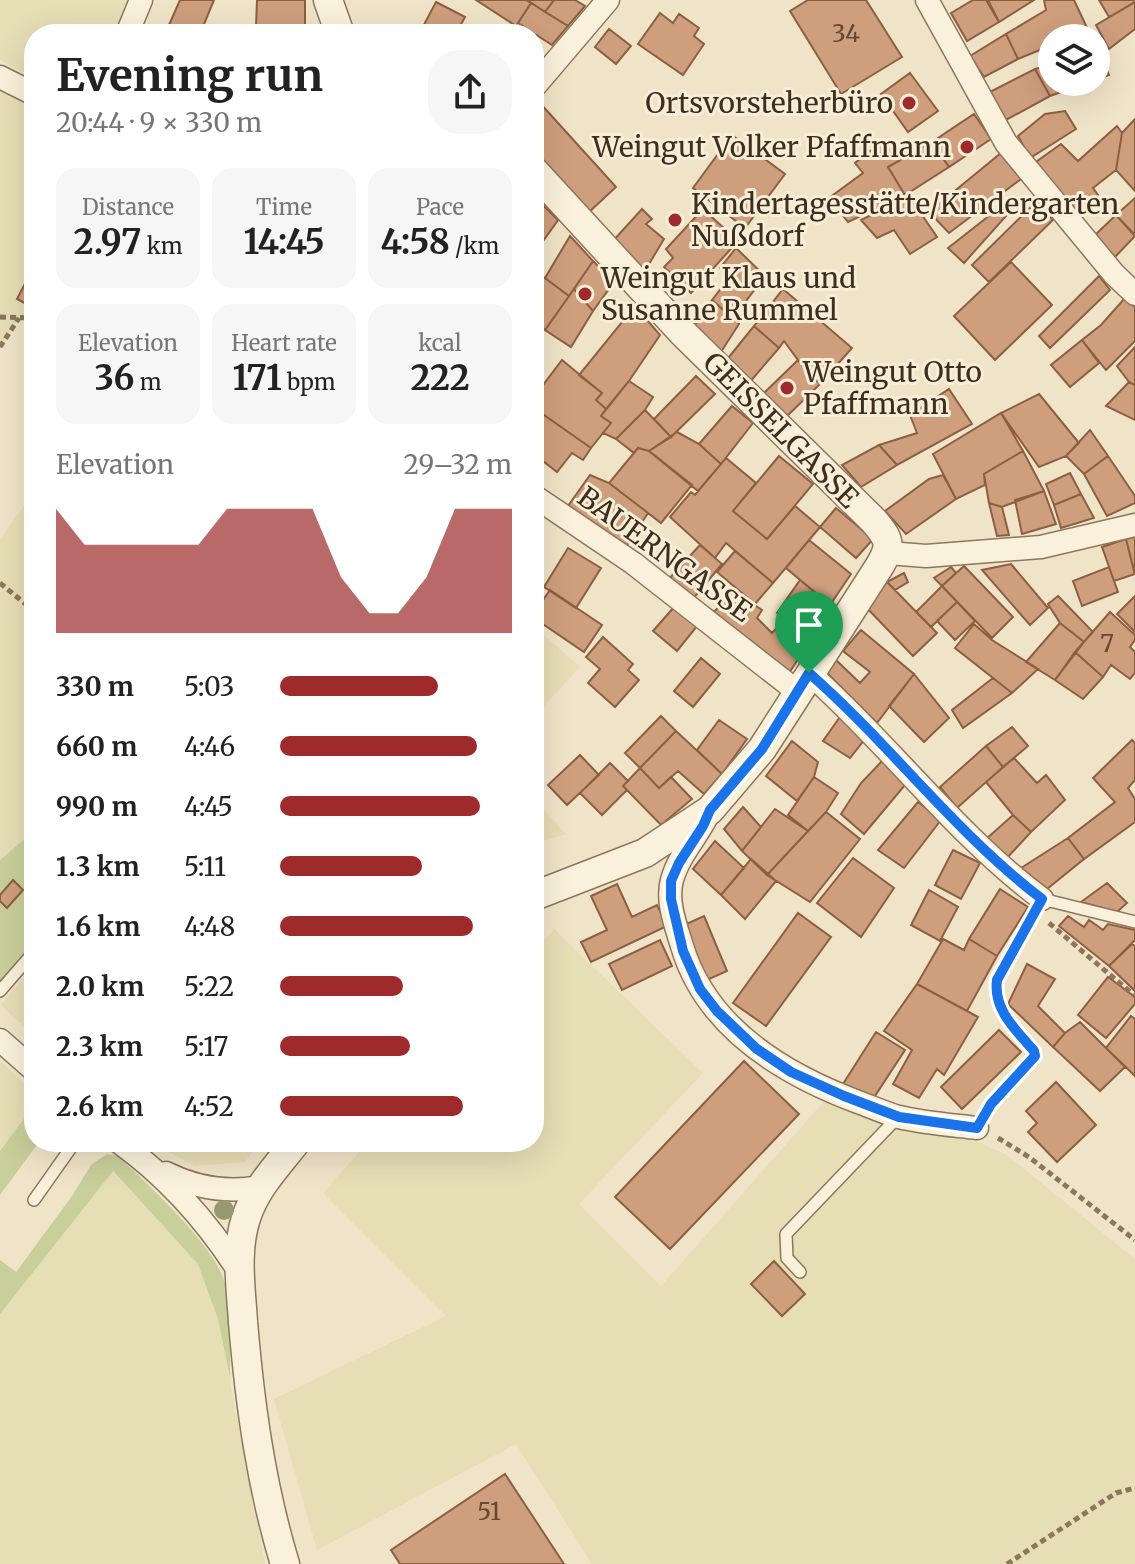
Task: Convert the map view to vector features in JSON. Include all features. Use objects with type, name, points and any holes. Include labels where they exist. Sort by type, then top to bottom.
[{"type":"street","points":[[131,24],[141,0]]},
{"type":"street","points":[[328,0],[336,24]]},
{"type":"street","points":[[544,75],[608,0]]},
{"type":"street","points":[[927,0],[1006,143],[1114,274],[1135,294]]},
{"type":"street","points":[[0,77],[24,89]]},
{"type":"street","name":"GEISSELGASSE","points":[[544,182],[683,333],[874,521],[885,534],[888,553]]},
{"type":"street","name":"BAUERNGASSE","points":[[544,503],[804,683],[841,701],[1039,905]]},
{"type":"street","points":[[544,892],[645,853],[710,810],[762,749],[888,553],[926,556],[1041,547],[1135,525]]},
{"type":"street","points":[[710,810],[671,881],[674,920],[683,951],[700,989],[732,1028],[791,1072],[844,1096],[899,1117],[977,1128]]},
{"type":"street","points":[[0,1040],[24,1061]]},
{"type":"street","points":[[133,1152],[187,1184],[242,1190],[260,1187]]},
{"type":"street","points":[[285,1564],[262,1473],[249,1399],[240,1273],[245,1219],[260,1187],[288,1152]]},
{"type":"street","points":[[154,1167],[218,1238],[240,1273]]},
{"type":"lane","name":"BAUERNGASSE","points":[[1039,905],[1135,922]]},
{"type":"lane","points":[[977,1128],[991,1104],[1035,1056],[1001,1009],[995,993],[997,980],[1039,905]]},
{"type":"lane","points":[[0,991],[24,963]]},
{"type":"lane","points":[[800,1272],[787,1258],[786,1234],[899,1117]]},
{"type":"lane","points":[[34,1200],[68,1152]]},
{"type":"path","points":[[0,317],[24,318]]},
{"type":"path","points":[[0,347],[19,318]]},
{"type":"path","points":[[0,583],[24,603]]},
{"type":"path","points":[[1039,905],[1135,996]]},
{"type":"path","points":[[977,1128],[1008,1142],[1135,1240]]},
{"type":"path","points":[[1007,1564],[1116,1493],[1135,1488]]},
{"type":"shaded area","points":[[0,0],[130,0],[120,24],[24,24],[24,73],[0,60]]},
{"type":"shaded area","points":[[0,88],[24,100],[24,318],[19,318],[0,347]]},
{"type":"shaded area","points":[[24,506],[24,840],[0,860],[0,539]]},
{"type":"shaded area","points":[[544,635],[580,667],[544,706]]},
{"type":"shaded area","points":[[544,810],[566,834],[544,841]]},
{"type":"shaded area","points":[[554,929],[703,1073],[579,1204],[661,1286],[825,1100],[907,1131],[978,1142],[1007,1155],[1135,1259],[1135,1564],[592,1564],[516,1444],[317,1550],[274,1399],[446,1316],[323,1193],[359,1152],[544,1152],[544,940]]},
{"type":"shaded area","points":[[24,977],[24,1027],[1,1005]]},
{"type":"shaded area","points":[[0,1061],[24,1083],[24,1119],[0,1151]]},
{"type":"shaded area","points":[[169,1152],[252,1152],[245,1162],[195,1166]]},
{"type":"shaded area","points":[[112,1171],[198,1264],[218,1319],[265,1564],[0,1564],[0,1314]]},
{"type":"green space","points":[[24,840],[24,957],[0,984],[0,860]]},
{"type":"green space","points":[[24,1119],[24,1152],[32,1152],[0,1195],[0,1151]]},
{"type":"green space","points":[[107,1154],[118,1156],[162,1199],[195,1234],[219,1269],[229,1307],[230,1378],[218,1319],[198,1264],[113,1171],[0,1314],[0,1260],[16,1272],[91,1165]]},
{"type":"building","points":[[180,0],[214,0],[204,24],[169,24]]},
{"type":"building","points":[[257,0],[305,0],[305,24],[256,24]]},
{"type":"building","points":[[476,0],[526,0],[531,3],[517,24]]},
{"type":"building","points":[[527,0],[554,0],[545,12]]},
{"type":"building","points":[[554,0],[575,0],[585,6],[568,26],[545,12]]},
{"type":"building","points":[[808,0],[866,0],[902,57],[841,94],[790,11]]},
{"type":"building","points":[[973,0],[986,0],[999,22],[967,41],[951,13]]},
{"type":"building","points":[[988,0],[1034,0],[999,22]]},
{"type":"building","points":[[1044,0],[1074,0],[1085,24],[1038,24],[1038,51],[1018,59],[1006,34],[1046,10]]},
{"type":"building","points":[[1099,0],[1135,0],[1135,2],[1109,17]]},
{"type":"building","points":[[436,2],[465,17],[461,24],[424,24]]},
{"type":"building","points":[[1135,2],[1135,29],[1110,48],[1110,24],[1098,24]]},
{"type":"building","points":[[531,3],[568,26],[552,45],[544,40],[544,24],[518,23]]},
{"type":"building","points":[[660,13],[673,23],[679,14],[699,28],[694,36],[704,44],[683,75],[638,44]]},
{"type":"building","points":[[609,29],[631,46],[616,64],[595,47]]},
{"type":"building","points":[[1006,34],[1018,59],[984,77],[970,56]]},
{"type":"building","points":[[1035,69],[1038,96],[1050,96],[1006,120],[990,92]]},
{"type":"building","name":"Ortsvorsteherbüro","points":[[910,73],[938,111],[908,132],[881,94]]},
{"type":"building","points":[[544,108],[616,187],[588,213],[544,165]]},
{"type":"building","points":[[1065,111],[1076,129],[1030,158],[1018,136],[1045,114]]},
{"type":"building","points":[[974,114],[991,139],[949,167],[932,142]]},
{"type":"building","points":[[1135,119],[1135,191],[1116,170],[1122,133]]},
{"type":"building","points":[[1117,126],[1122,133],[1116,170],[1093,188],[1098,195],[1074,218],[1033,164],[1061,144],[1078,161]]},
{"type":"building","points":[[732,135],[785,174],[745,228],[693,188]]},
{"type":"building","points":[[883,141],[899,161],[888,167],[905,195],[848,222],[829,198],[863,173],[855,163]]},
{"type":"building","points":[[932,142],[949,167],[905,195],[888,167]]},
{"type":"building","points":[[1001,153],[1021,179],[949,233],[929,212]]},
{"type":"building","points":[[909,196],[937,237],[910,254],[894,230],[877,238],[861,220]]},
{"type":"building","points":[[1135,198],[1135,235],[1116,215]]},
{"type":"building","points":[[1008,201],[1015,206],[964,263],[948,248]]},
{"type":"building","points":[[1037,201],[1053,220],[989,282],[972,265]]},
{"type":"building","points":[[544,206],[558,220],[544,240]]},
{"type":"building","points":[[642,209],[652,219],[646,224],[664,239],[643,274],[612,242]]},
{"type":"building","points":[[703,209],[738,241],[691,293],[664,267],[673,258],[666,249]]},
{"type":"building","points":[[1116,215],[1135,236],[1115,257],[1094,236]]},
{"type":"building","points":[[570,236],[593,261],[569,296],[545,278]]},
{"type":"building","points":[[736,248],[765,276],[733,318],[712,300],[729,278],[720,268]]},
{"type":"building","points":[[593,261],[614,282],[593,311],[574,289]]},
{"type":"building","points":[[1011,262],[1052,305],[995,360],[954,316]]},
{"type":"building","points":[[1099,276],[1110,290],[1050,348],[1039,336]]},
{"type":"building","points":[[544,277],[569,296],[544,329]]},
{"type":"building","points":[[24,286],[24,303],[17,299]]},
{"type":"building","points":[[574,289],[593,311],[571,347],[545,330]]},
{"type":"building","points":[[783,289],[852,348],[820,384],[784,341],[779,348],[754,326]]},
{"type":"building","points":[[1124,299],[1135,307],[1135,341],[1106,370],[1082,340],[1101,325]]},
{"type":"building","points":[[712,300],[739,324],[719,355],[693,328]]},
{"type":"building","points":[[635,306],[660,335],[606,409],[596,400],[602,393],[579,375]]},
{"type":"building","points":[[754,326],[779,348],[749,383],[725,362]]},
{"type":"building","points":[[1082,340],[1099,363],[1070,387],[1051,365]]},
{"type":"building","points":[[1135,347],[1135,385],[1117,366]]},
{"type":"building","points":[[562,360],[602,393],[596,400],[606,409],[601,416],[611,423],[591,448],[544,415],[544,384]]},
{"type":"building","points":[[798,360],[820,384],[785,418],[762,395]]},
{"type":"building","points":[[696,376],[715,394],[671,437],[654,419]]},
{"type":"building","points":[[629,381],[653,397],[645,410],[616,439],[603,433],[611,423],[601,416]]},
{"type":"building","points":[[1129,382],[1135,385],[1135,420],[1106,406]]},
{"type":"building","points":[[949,389],[972,424],[897,465],[879,445],[917,433],[910,415]]},
{"type":"building","points":[[1039,394],[1079,443],[1066,456],[1039,467],[1001,413]]},
{"type":"building","points":[[732,406],[753,423],[721,464],[699,444]]},
{"type":"building","points":[[645,410],[671,437],[649,451],[638,448],[634,453],[616,439]]},
{"type":"building","points":[[1001,413],[1023,451],[984,474],[985,485],[956,499],[933,454]]},
{"type":"building","points":[[544,415],[591,448],[583,460],[572,453],[557,472],[544,462]]},
{"type":"building","points":[[1090,430],[1108,456],[1084,474],[1066,456]]},
{"type":"building","points":[[677,432],[699,444],[721,464],[698,491],[649,451]]},
{"type":"building","points":[[879,445],[897,465],[861,487],[842,465]]},
{"type":"building","points":[[638,448],[649,451],[692,485],[661,523],[609,483]]},
{"type":"building","points":[[1023,451],[1044,491],[1002,507],[989,503],[984,474]]},
{"type":"building","points":[[779,456],[813,484],[767,539],[733,511]]},
{"type":"building","points":[[1108,456],[1135,496],[1135,503],[1107,516],[1084,474]]},
{"type":"building","points":[[726,458],[756,483],[733,511],[767,539],[795,506],[820,527],[773,583],[726,543],[715,558],[670,517],[691,492],[695,495]]},
{"type":"building","points":[[1070,473],[1081,494],[1054,505],[1046,484]]},
{"type":"building","points":[[590,475],[609,483],[648,513],[625,548],[568,506]]},
{"type":"building","points":[[943,475],[956,499],[906,534],[885,511],[929,479]]},
{"type":"building","points":[[1044,491],[1056,524],[1022,534],[1015,500]]},
{"type":"building","points":[[1081,494],[1094,518],[1061,528],[1054,505]]},
{"type":"building","points":[[989,503],[1002,507],[1009,535],[997,536]]},
{"type":"building","points":[[836,508],[873,539],[856,558],[820,527]]},
{"type":"building","points":[[1135,537],[1135,575],[1126,539]]},
{"type":"building","points":[[1126,539],[1135,574],[1114,581],[1102,547]]},
{"type":"building","points":[[809,540],[851,574],[830,605],[786,568]]},
{"type":"building","points":[[700,545],[722,564],[692,600],[668,580]]},
{"type":"building","points":[[568,548],[601,568],[576,608],[544,587]]},
{"type":"building","points":[[735,551],[773,583],[755,604],[717,572]]},
{"type":"building","points":[[1011,564],[1048,608],[1030,625],[982,570]]},
{"type":"building","points":[[964,566],[1013,617],[992,638],[942,586]]},
{"type":"building","points":[[951,567],[956,573],[942,586],[934,578]]},
{"type":"building","points":[[1109,567],[1118,592],[1082,606],[1073,581]]},
{"type":"building","points":[[904,573],[908,582],[895,590],[887,582]]},
{"type":"building","points":[[800,580],[830,605],[787,676],[712,614],[734,591],[762,610],[757,618],[772,633],[785,619],[777,613]]},
{"type":"building","points":[[887,582],[937,633],[913,656],[863,604]]},
{"type":"building","points":[[942,586],[957,602],[931,627],[916,612]]},
{"type":"building","points":[[550,590],[602,625],[584,652],[544,625],[544,599]]},
{"type":"building","points":[[1058,596],[1093,632],[1084,642],[1060,623],[1048,604]]},
{"type":"building","points":[[1135,596],[1135,632],[1117,614]]},
{"type":"building","points":[[957,602],[975,621],[955,640],[937,621]]},
{"type":"building","points":[[675,606],[698,625],[677,651],[653,631]]},
{"type":"building","points":[[1110,612],[1135,635],[1130,647],[1135,652],[1135,673],[1130,679],[1111,665],[1103,677],[1075,652]]},
{"type":"building","points":[[1060,623],[1084,642],[1055,680],[1026,662]]},
{"type":"building","points":[[974,624],[992,640],[1038,669],[1012,693],[955,648]]},
{"type":"building","points":[[861,630],[914,674],[877,723],[825,671],[835,659],[860,683],[870,672],[843,651]]},
{"type":"building","points":[[603,637],[633,664],[628,670],[639,680],[615,707],[588,683],[600,669],[586,657]]},
{"type":"building","points":[[1075,652],[1103,677],[1083,699],[1055,680]]},
{"type":"building","points":[[701,658],[720,674],[693,707],[674,691]]},
{"type":"building","points":[[914,674],[949,718],[924,742],[889,706]]},
{"type":"building","points":[[993,678],[1012,693],[963,728],[952,710]]},
{"type":"building","points":[[842,714],[865,739],[850,758],[823,741]]},
{"type":"building","points":[[661,716],[676,731],[640,768],[625,753]]},
{"type":"building","points":[[719,720],[747,739],[722,774],[697,750]]},
{"type":"building","points":[[1012,727],[1028,746],[1003,767],[986,746]]},
{"type":"building","points":[[676,731],[722,774],[704,794],[678,771],[659,788],[640,768]]},
{"type":"building","points":[[1132,740],[1135,743],[1135,780],[1128,788],[1135,799],[1135,822],[1084,859],[1068,838],[1115,802],[1093,778]]},
{"type":"building","points":[[792,741],[818,762],[814,777],[797,801],[766,776]]},
{"type":"building","points":[[986,746],[1003,767],[957,808],[940,787]]},
{"type":"building","points":[[580,755],[599,775],[567,805],[548,785]]},
{"type":"building","points":[[1014,758],[1037,783],[1046,775],[1065,800],[1031,832],[986,782]]},
{"type":"building","points":[[884,759],[905,785],[864,834],[841,814],[861,783]]},
{"type":"building","points":[[610,763],[628,781],[623,786],[627,790],[602,815],[580,793]]},
{"type":"building","points":[[640,768],[659,788],[671,777],[692,799],[661,825],[623,786]]},
{"type":"building","points":[[814,777],[838,793],[808,831],[788,815]]},
{"type":"building","points":[[918,802],[941,820],[904,868],[878,850]]},
{"type":"building","points":[[743,807],[761,827],[742,851],[724,829]]},
{"type":"building","points":[[775,809],[808,831],[767,875],[742,851]]},
{"type":"building","points":[[826,812],[860,839],[810,902],[767,875]]},
{"type":"building","points":[[1013,815],[1031,832],[1006,859],[985,840]]},
{"type":"building","points":[[1068,838],[1084,859],[1047,889],[1021,868]]},
{"type":"building","points":[[715,841],[744,868],[721,895],[693,869]]},
{"type":"building","points":[[953,850],[980,863],[961,899],[935,885]]},
{"type":"building","points":[[853,858],[894,888],[861,937],[817,903]]},
{"type":"building","points":[[751,859],[776,881],[745,919],[721,895]]},
{"type":"building","points":[[13,880],[23,890],[7,908],[0,901],[0,895]]},
{"type":"building","points":[[1107,883],[1127,903],[1117,912],[1081,902]]},
{"type":"building","points":[[617,884],[632,917],[657,905],[667,926],[591,962],[581,942],[607,930],[591,896]]},
{"type":"building","points":[[1000,889],[1028,907],[997,956],[969,939]]},
{"type":"building","points":[[929,890],[958,907],[940,941],[911,925]]},
{"type":"building","points":[[798,913],[831,937],[766,1026],[733,1003]]},
{"type":"building","points":[[704,916],[727,971],[707,980],[684,925]]},
{"type":"building","points":[[1068,916],[1084,927],[1089,920],[1103,930],[1108,924],[1135,930],[1135,940],[1109,966],[1059,926]]},
{"type":"building","points":[[943,939],[964,950],[969,939],[997,956],[967,1011],[917,984]]},
{"type":"building","points":[[660,940],[672,966],[622,990],[609,964]]},
{"type":"building","points":[[1132,944],[1135,946],[1135,991],[1109,966]]},
{"type":"building","points":[[1027,964],[1055,979],[1038,1006],[1065,1033],[1053,1047],[1008,1004]]},
{"type":"building","points":[[1108,977],[1135,997],[1135,1004],[1106,1038],[1078,1015]]},
{"type":"building","points":[[917,984],[978,1017],[944,1075],[937,1069],[919,1098],[893,1084],[912,1050],[884,1031]]},
{"type":"building","points":[[1131,1016],[1135,1019],[1135,1076],[1106,1048]]},
{"type":"building","points":[[1080,1022],[1125,1067],[1100,1091],[1053,1047]]},
{"type":"building","points":[[999,1030],[1021,1052],[962,1109],[941,1087]]},
{"type":"building","points":[[876,1032],[905,1050],[871,1102],[843,1084]]},
{"type":"building","points":[[744,1061],[799,1114],[670,1249],[615,1197]]},
{"type":"building","points":[[1056,1082],[1096,1125],[1057,1162],[1028,1132],[1037,1123],[1026,1111]]},
{"type":"building","points":[[774,1261],[805,1294],[782,1316],[751,1284]]},
{"type":"building","points":[[505,1474],[564,1564],[400,1564],[391,1550]]},
{"type":"place","name":"Ortsvorsteherbüro","points":[[909,103]]},
{"type":"place","name":"Weingut Volker Pfaffmann","points":[[967,147]]},
{"type":"place","name":"Kindertagesstätte/Kindergarten Nußdorf","points":[[675,220]]},
{"type":"place","name":"Weingut Klaus und Susanne Rummel","points":[[585,294]]},
{"type":"place","name":"Weingut Otto Pfaffmann","points":[[787,388]]},
{"type":"route","points":[[809,673],[841,701],[983,849],[1042,899],[997,980],[995,993],[1010,1024],[1035,1056],[991,1104],[977,1128],[899,1117],[791,1072],[732,1028],[700,989],[683,951],[671,899],[671,881],[679,863],[710,810],[762,749],[809,673]]}]
